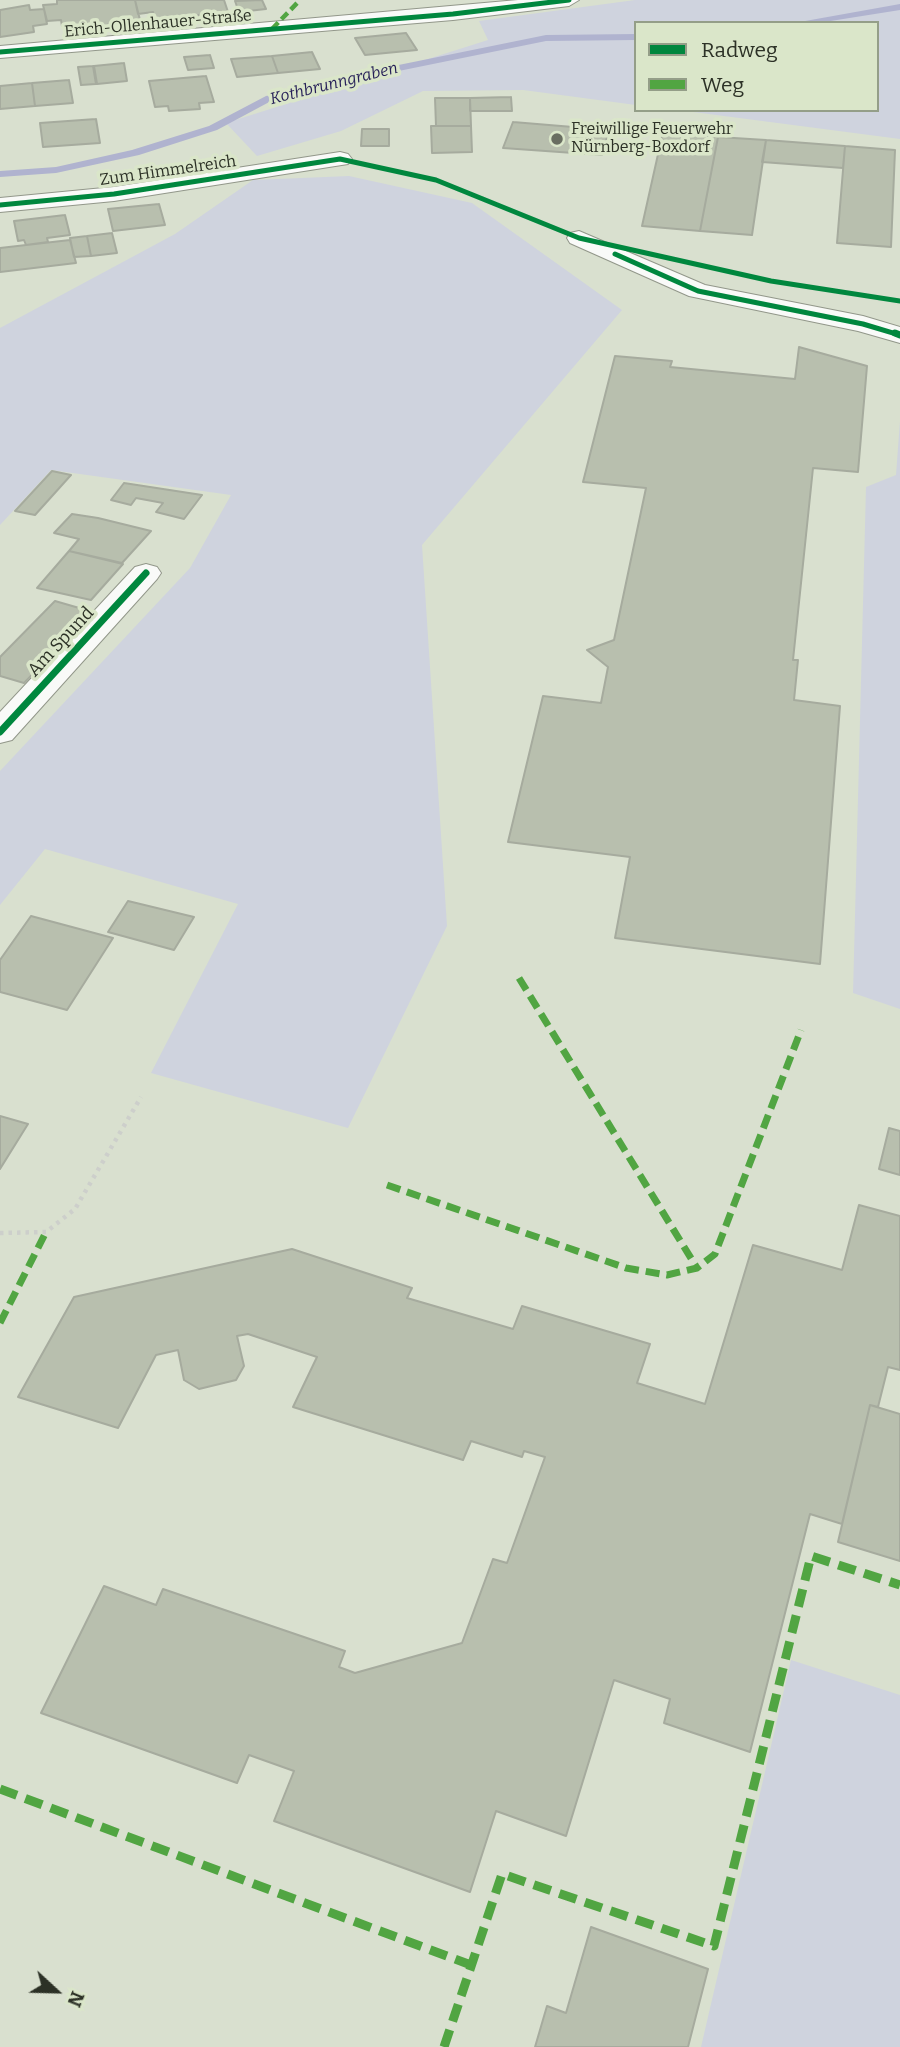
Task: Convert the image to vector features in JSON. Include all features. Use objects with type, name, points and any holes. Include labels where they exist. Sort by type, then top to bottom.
[{"type":"street","name":"Erich-Ollenhauer-Straße","points":[[0,52],[453,14],[569,0]]},
{"type":"street","name":"Zum Himmelreich","points":[[0,205],[114,194],[340,159]]},
{"type":"street","points":[[579,238],[698,291],[863,324],[900,335]]},
{"type":"street","points":[[863,324],[900,326]]},
{"type":"street","name":"Am Spund","points":[[0,732],[146,573]]},
{"type":"path","points":[[0,1233],[46,1232],[75,1209],[141,1097]]},
{"type":"shaded area","points":[[635,0],[900,0],[900,139],[693,112],[879,112],[879,21],[634,21],[634,105],[523,90],[423,91],[341,131],[257,156],[226,123],[488,40],[479,21]]},
{"type":"shaded area","points":[[349,176],[472,203],[622,310],[422,545],[447,926],[348,1128],[151,1073],[238,904],[45,849],[0,905],[0,771],[190,568],[231,495],[51,470],[0,525],[0,328],[175,234],[253,180]]},
{"type":"shaded area","points":[[900,421],[900,1009],[853,993],[866,487],[896,475]]},
{"type":"shaded area","points":[[791,1660],[900,1695],[900,2047],[701,2047]]},
{"type":"building","points":[[57,0],[135,0],[140,20],[114,22],[103,27],[92,24],[62,26],[61,20],[47,21],[43,5],[57,4]]},
{"type":"building","points":[[135,0],[224,0],[228,12],[198,15],[199,18],[154,18],[153,12],[138,14]]},
{"type":"building","points":[[262,0],[266,9],[239,12],[235,1]]},
{"type":"building","points":[[29,5],[30,10],[44,9],[47,24],[33,26],[34,32],[0,37],[0,10]]},
{"type":"building","points":[[406,33],[417,50],[365,55],[355,38]]},
{"type":"building","points":[[312,52],[320,69],[278,73],[272,56]]},
{"type":"building","points":[[210,55],[214,68],[188,70],[184,57]]},
{"type":"building","points":[[272,56],[278,73],[237,77],[231,59]]},
{"type":"building","points":[[124,63],[127,81],[97,84],[94,66]]},
{"type":"building","points":[[93,66],[96,84],[81,85],[78,67]]},
{"type":"building","points":[[206,76],[214,102],[199,103],[200,109],[169,111],[168,106],[155,107],[149,81]]},
{"type":"building","points":[[69,80],[73,103],[35,106],[32,83]]},
{"type":"building","points":[[32,83],[35,106],[0,109],[0,86]]},
{"type":"building","points":[[511,97],[512,111],[470,111],[470,98]]},
{"type":"building","points":[[435,98],[470,98],[471,126],[436,126]]},
{"type":"building","points":[[96,119],[100,143],[43,147],[40,123]]},
{"type":"building","name":"Freiwillige Feuerwehr Nürnberg-Boxdorf","points":[[513,122],[609,130],[602,155],[503,148]]},
{"type":"building","points":[[431,126],[471,126],[472,152],[432,153]]},
{"type":"building","points":[[362,129],[389,129],[389,146],[361,146]]},
{"type":"building","points":[[663,132],[718,137],[700,231],[642,226]]},
{"type":"building","points":[[718,137],[766,140],[752,235],[700,231]]},
{"type":"building","points":[[766,140],[845,146],[843,168],[762,162]]},
{"type":"building","points":[[845,146],[895,150],[891,247],[837,243]]},
{"type":"building","points":[[159,204],[165,225],[113,231],[108,209]]},
{"type":"building","points":[[65,215],[70,235],[47,238],[48,242],[26,245],[24,240],[18,241],[14,221]]},
{"type":"building","points":[[112,233],[117,253],[91,256],[87,236]]},
{"type":"building","points":[[87,236],[91,256],[74,257],[70,238]]},
{"type":"building","points":[[70,240],[76,263],[0,272],[0,248]]},
{"type":"building","points":[[799,347],[867,366],[858,472],[813,468],[793,660],[798,660],[794,700],[840,706],[820,964],[615,938],[630,857],[508,842],[543,696],[601,703],[608,667],[587,650],[614,640],[646,488],[583,482],[615,356],[672,361],[670,367],[795,379]]},
{"type":"building","points":[[52,471],[71,475],[35,515],[15,511]]},
{"type":"building","points":[[124,483],[202,495],[184,519],[156,512],[163,503],[136,498],[131,505],[111,500]]},
{"type":"building","points":[[72,514],[151,531],[122,563],[69,551],[79,539],[54,533]]},
{"type":"building","points":[[69,551],[123,564],[91,600],[37,588]]},
{"type":"building","points":[[55,601],[93,612],[24,683],[0,676],[0,657]]},
{"type":"building","points":[[128,901],[194,917],[174,950],[108,932]]},
{"type":"building","points":[[31,916],[113,938],[67,1010],[0,992],[0,960]]},
{"type":"building","points":[[0,1116],[28,1124],[0,1169]]},
{"type":"building","points":[[889,1128],[900,1131],[900,1175],[879,1169]]},
{"type":"building","points":[[859,1205],[900,1216],[900,1370],[888,1367],[878,1407],[870,1405],[842,1524],[810,1514],[750,1752],[664,1723],[670,1699],[614,1680],[566,1836],[496,1811],[470,1892],[274,1821],[294,1771],[249,1755],[237,1783],[41,1713],[104,1586],[156,1605],[163,1589],[345,1651],[339,1667],[355,1673],[462,1643],[493,1559],[507,1563],[545,1457],[524,1451],[522,1457],[471,1441],[463,1460],[293,1407],[317,1357],[248,1334],[237,1336],[244,1366],[236,1380],[199,1389],[184,1380],[178,1350],[156,1355],[118,1428],[18,1397],[74,1297],[292,1249],[412,1288],[407,1298],[513,1329],[522,1306],[650,1344],[637,1383],[705,1404],[753,1245],[842,1270]]},
{"type":"building","points":[[870,1405],[900,1414],[900,1561],[838,1542]]},
{"type":"building","points":[[591,1927],[708,1969],[688,2047],[535,2047],[547,2006],[566,2013]]},
{"type":"waterway","name":"Kothbrunngraben","points":[[812,21],[900,7]]},
{"type":"waterway","name":"Kothbrunngraben","points":[[0,174],[56,170],[135,153],[213,128],[270,98],[374,73],[546,38],[634,37]]},
{"type":"marked path","points":[[272,29],[300,0]]},
{"type":"marked path","points":[[519,978],[697,1268]]},
{"type":"marked path","points":[[387,1185],[626,1268],[667,1275],[697,1268],[715,1254],[801,1030]]},
{"type":"marked path","points":[[0,1323],[46,1232]]},
{"type":"marked path","points":[[444,2047],[502,1874],[714,1946],[811,1556],[900,1585]]},
{"type":"marked path","points":[[0,1789],[471,1965]]},
{"type":"cycle path","points":[[0,52],[453,14],[569,0]]},
{"type":"cycle path","points":[[0,205],[114,194],[340,159],[436,180],[579,238],[771,281],[900,301]]},
{"type":"cycle path","points":[[615,254],[698,291],[863,324],[900,335]]},
{"type":"cycle path","points":[[0,732],[146,573]]},
{"type":"place","name":"Freiwillige Feuerwehr Nürnberg-Boxdorf","points":[[557,139]]}]
